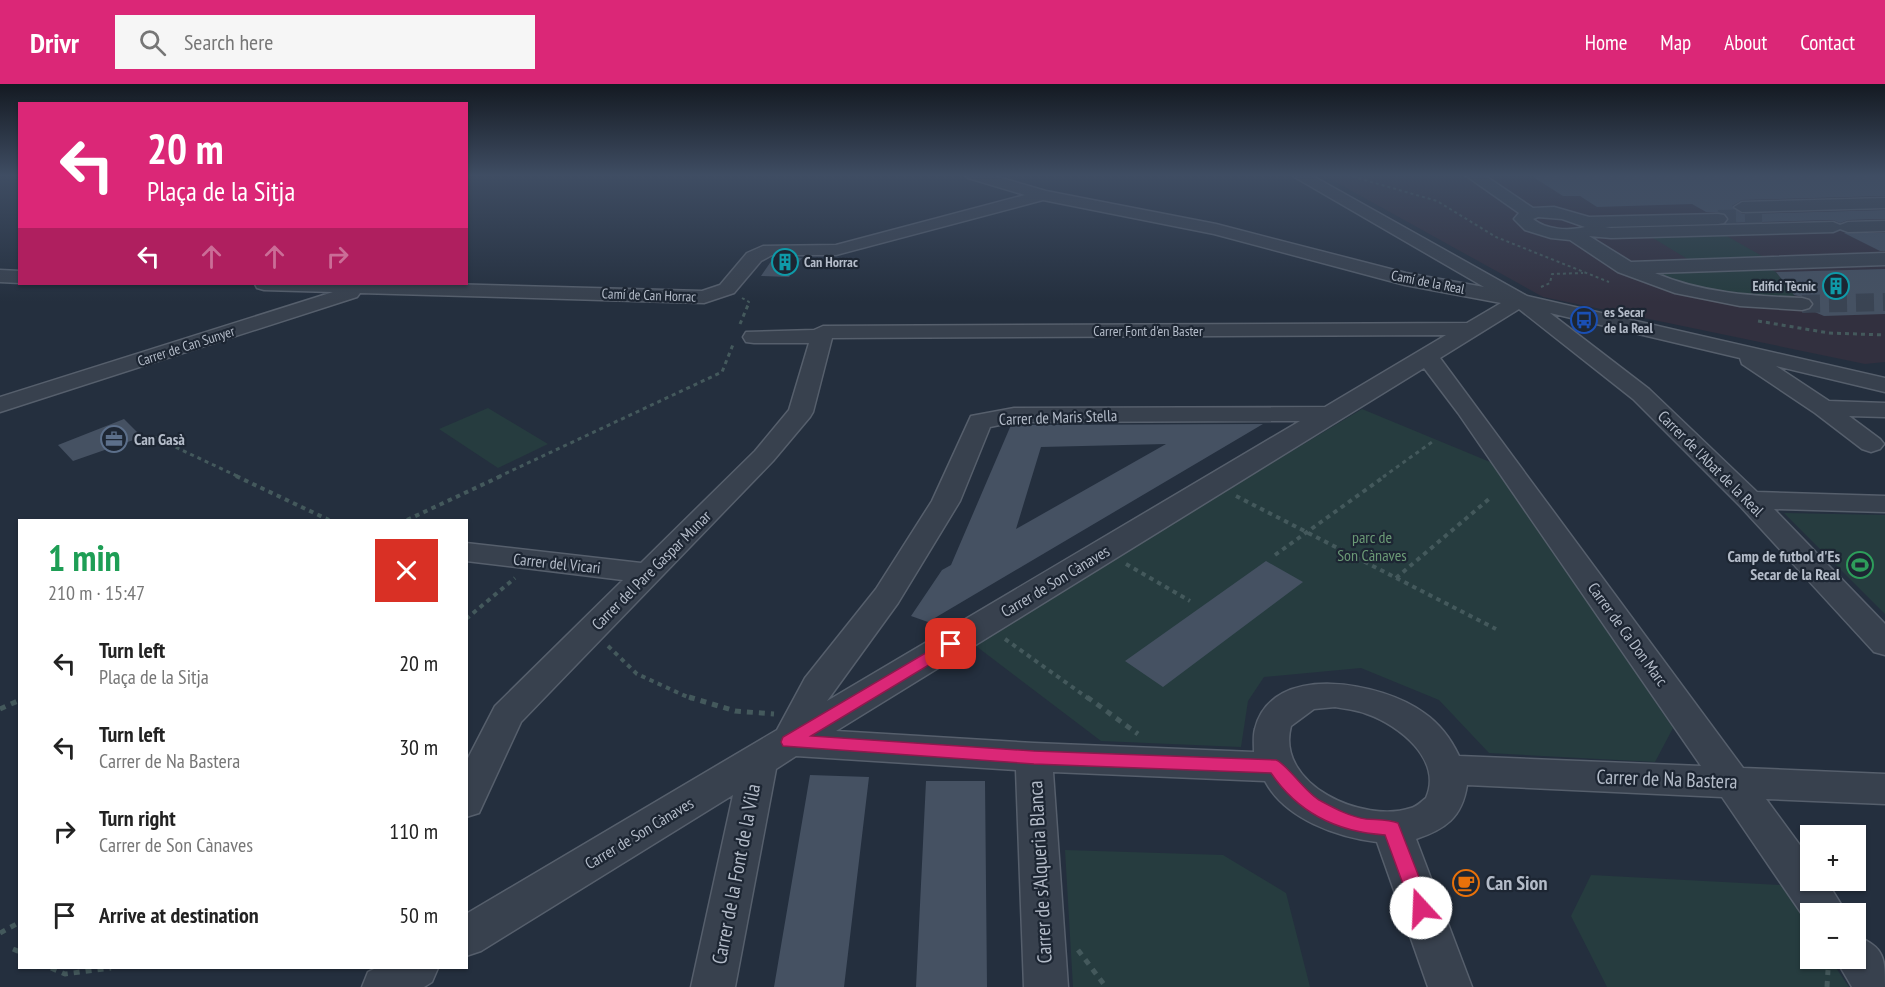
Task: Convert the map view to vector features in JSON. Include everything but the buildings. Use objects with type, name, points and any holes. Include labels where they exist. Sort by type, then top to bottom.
[{"type":"street","points":[[727,289],[754,257],[769,250],[836,250],[960,217]]},
{"type":"street","name":"Camí de la Real","points":[[1159,217],[1216,228],[1405,279],[1532,303],[1734,348],[1885,385]]},
{"type":"street","points":[[1376,217],[1532,303]]},
{"type":"street","points":[[1525,217],[1523,219],[1531,226],[1551,233],[1718,219]]},
{"type":"street","points":[[1566,217],[1585,229],[1625,268],[1646,278],[1686,291],[1753,303],[1802,304]]},
{"type":"street","points":[[1762,218],[1797,217]]},
{"type":"street","points":[[1585,229],[1611,234],[1885,226]]},
{"type":"street","points":[[1787,229],[1849,261]]},
{"type":"street","points":[[1824,248],[1885,246]]},
{"type":"street","points":[[1625,268],[1885,259]]},
{"type":"street","points":[[0,276],[18,277]]},
{"type":"street","name":"Camí de Can Horrac","points":[[318,285],[704,297],[727,289]]},
{"type":"street","name":"Carrer de Can Sunyer","points":[[0,405],[372,286]]},
{"type":"street","name":"Carrer de Son Cànaves","points":[[468,936],[784,739],[984,624],[1472,329],[1532,303]]},
{"type":"street","name":"Carrer de l'Abat de la Real","points":[[1532,303],[1641,394],[1750,500],[1885,644]]},
{"type":"street","name":"Carrer Font d'en Baster","points":[[754,337],[823,334],[1472,329]]},
{"type":"street","name":"Carrer del Pare Gaspar Munar","points":[[468,797],[507,715],[764,456],[801,412],[823,334]]},
{"type":"street","points":[[1734,348],[1823,408],[1871,444]]},
{"type":"street","name":"Carrer de Ca Don Marc","points":[[1427,356],[1818,903]]},
{"type":"street","points":[[1823,408],[1885,410]]},
{"type":"street","name":"Carrer de Maris Stella","points":[[784,739],[817,687],[887,596],[946,501],[980,421],[1014,415],[1330,414]]},
{"type":"street","points":[[1750,500],[1885,504]]},
{"type":"street","name":"Carrer del Vicari","points":[[468,552],[534,562],[648,573]]},
{"type":"street","points":[[1335,695],[1374,703],[1393,710],[1419,727],[1438,748],[1449,771],[1449,792],[1439,810],[1419,823],[1392,828],[1364,826],[1336,818],[1310,804],[1290,786],[1276,766],[1270,744],[1274,723],[1287,708],[1309,698],[1335,695]]},
{"type":"street","points":[[784,739],[1034,757],[1276,766]]},
{"type":"street","name":"Carrer de la Font de la Vila","points":[[713,987],[784,739]]},
{"type":"street","name":"Carrer de s'Alqueria Blanca","points":[[1034,757],[1046,987]]},
{"type":"street","name":"Carrer de Na Bastera","points":[[1449,771],[1885,789]]},
{"type":"street","points":[[1392,828],[1450,987]]},
{"type":"street","points":[[382,987],[389,969]]},
{"type":"street","points":[[382,987],[414,969]]},
{"type":"street","points":[[1865,969],[1878,987]]},
{"type":"path","points":[[1532,303],[1546,299],[1540,295],[1538,289],[1550,283],[1552,274],[1587,273]]},
{"type":"path","points":[[409,519],[722,372],[749,302],[727,289]]},
{"type":"path","points":[[154,437],[327,519]]},
{"type":"path","points":[[1275,555],[1432,442]]},
{"type":"path","points":[[1214,485],[1496,629]]},
{"type":"path","points":[[1396,578],[1489,499]]},
{"type":"path","points":[[1105,551],[1190,601]]},
{"type":"path","points":[[468,617],[534,562]]},
{"type":"path","points":[[597,624],[608,647],[637,674],[699,702],[735,711],[784,739]]},
{"type":"path","points":[[984,624],[1138,735]]},
{"type":"path","points":[[0,709],[18,701]]},
{"type":"path","points":[[0,933],[18,922]]},
{"type":"path","points":[[53,969],[65,974],[103,969]]},
{"type":"shaded area","points":[[1399,217],[1885,217],[1885,362],[1865,364],[1543,297]]},
{"type":"green space","points":[[1725,235],[1769,260],[1694,263],[1653,238]]},
{"type":"green space","points":[[1768,268],[1776,272],[1797,299],[1708,291],[1652,275],[1652,271]]},
{"type":"green space","points":[[488,408],[548,444],[498,468],[439,429]]},
{"type":"green space","name":"parc de Son Cànaves","points":[[1362,409],[1495,464],[1673,728],[1655,762],[1489,753],[1439,700],[1361,668],[1264,677],[1248,701],[1241,747],[1101,741],[972,643]]},
{"type":"green space","name":"Camp de futbol d'Es Secar de la Real","points":[[1784,513],[1885,515],[1885,614]]},
{"type":"green space","points":[[1065,850],[1223,855],[1286,893],[1310,987],[1073,987]]},
{"type":"green space","points":[[1591,875],[1782,885],[1800,913],[1800,969],[1837,969],[1849,987],[1607,987],[1571,916]]},
{"type":"tunnel","points":[[1718,219],[1762,218]]},
{"type":"tunnel","points":[[1802,304],[1885,302]]},
{"type":"place","name":"Can Horrac","points":[[785,262]]},
{"type":"place","name":"Edifici Tècnic","points":[[1836,286]]},
{"type":"place","name":"es Secar de la Real","points":[[1584,320]]},
{"type":"place","name":"Can Gasà","points":[[114,439]]},
{"type":"place","name":"Camp de futbol d'Es Secar de la Real","points":[[1860,565]]},
{"type":"place","name":"Can Sion","points":[[1466,883]]},
{"type":"route","points":[[951,644],[789,742],[1034,757],[1276,766],[1290,786],[1310,804],[1336,818],[1364,826],[1392,828],[1421,908]]}]
